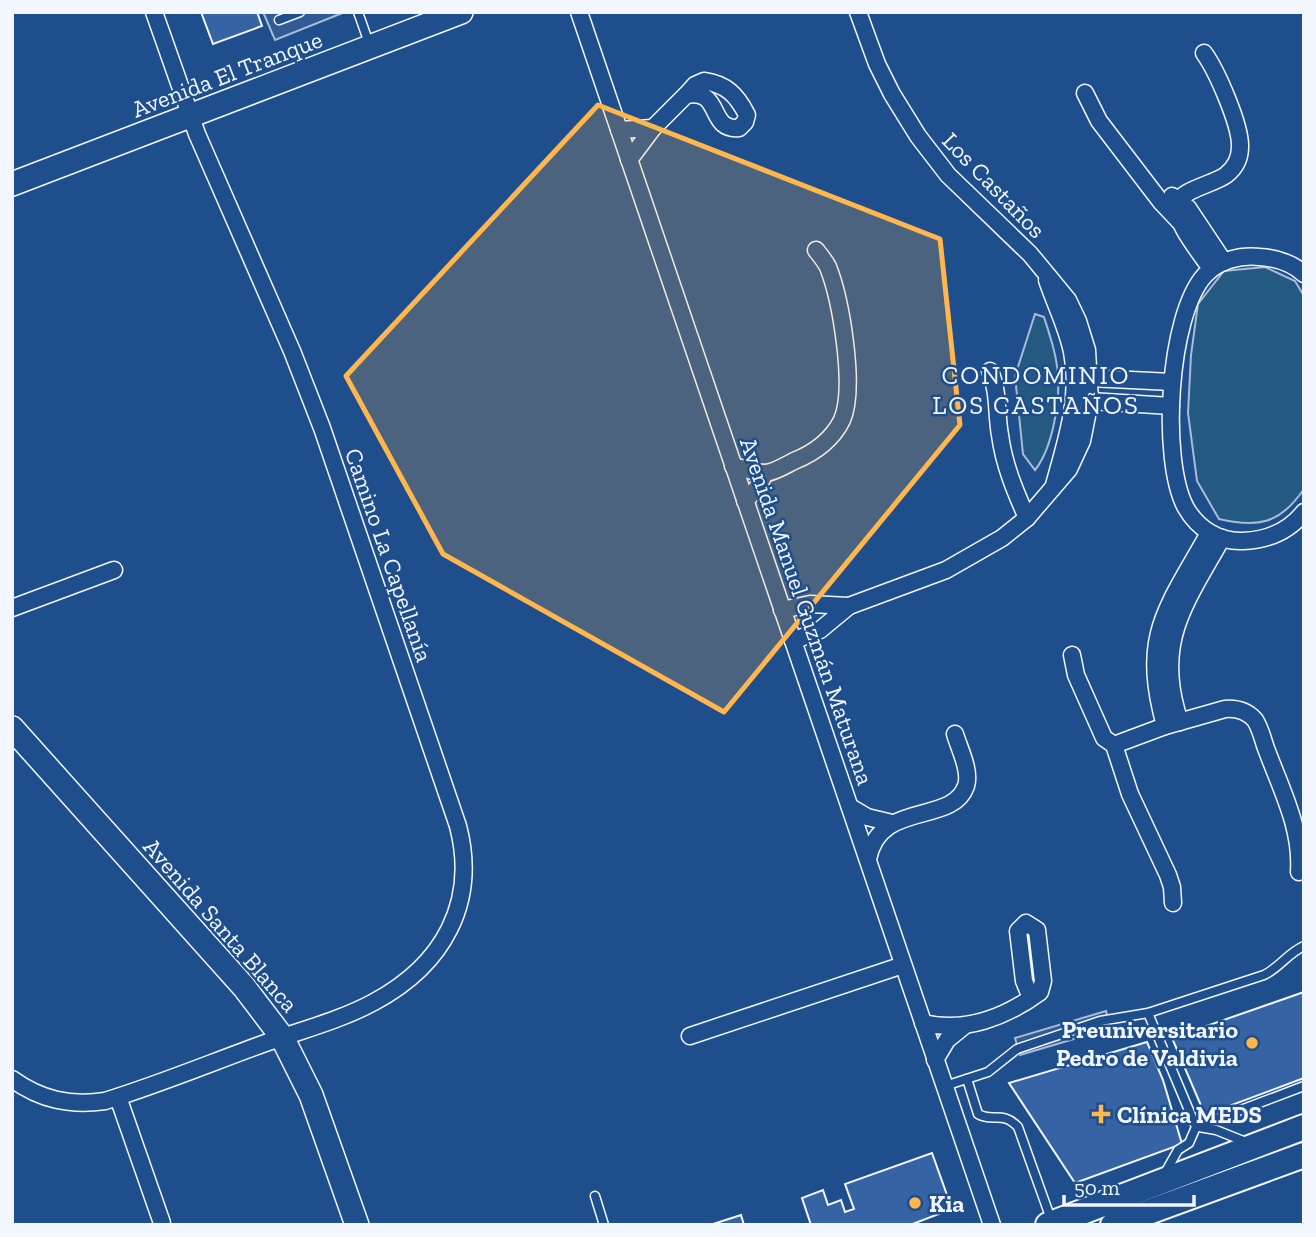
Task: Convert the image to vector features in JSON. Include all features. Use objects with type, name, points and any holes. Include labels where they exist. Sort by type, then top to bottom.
[{"type":"main road","name":"Avenida El Tranque","points":[[12,184],[461,12]]},
{"type":"main road","name":"Avenida Santa Blanca","points":[[12,728],[250,995],[282,1037],[311,1095],[357,1225]]},
{"type":"main road","points":[[1050,1224],[1304,1128]]},
{"type":"main road","points":[[1112,1225],[1142,1220],[1304,1155]]},
{"type":"street","name":"Camino La Capellanía","points":[[12,1079],[35,1093],[62,1102],[91,1103],[118,1097],[340,1017],[374,1002],[404,983],[424,965],[444,940],[456,913],[464,882],[464,852],[454,814],[317,415],[190,116],[154,12]]},
{"type":"street","name":"Avenida Manuel Guzmán Maturana","points":[[579,12],[992,1225]]},
{"type":"street","name":"Los Castaños","points":[[793,641],[820,630],[849,606],[946,570],[1002,538],[1027,518],[1062,479],[1077,457],[1090,401],[1087,350],[1078,321],[1064,294],[1030,254],[965,193],[918,136],[877,64],[858,12]]},
{"type":"street","points":[[1204,53],[1223,87],[1241,150],[1232,170],[1209,185],[1189,192],[1179,199],[1177,208],[1188,219],[1218,266]]},
{"type":"street","points":[[1085,93],[1099,121],[1161,202],[1188,219]]},
{"type":"street","points":[[629,160],[653,128],[686,95]]},
{"type":"street","points":[[619,130],[653,128]]},
{"type":"street","points":[[1188,219],[1209,185]]},
{"type":"street","points":[[1151,187],[1179,199]]},
{"type":"street","points":[[733,466],[765,473],[811,454],[829,439],[841,422],[846,407],[845,345],[838,300],[827,265],[816,250]]},
{"type":"street","points":[[1302,269],[1256,257],[1233,259],[1218,266],[1199,282],[1178,342],[1171,406],[1172,444],[1181,494],[1191,516],[1216,536],[1240,541],[1269,536],[1288,527],[1304,512]]},
{"type":"street","name":"Los Castaños","points":[[1045,274],[1070,343],[1075,386],[1070,425],[1053,488]]},
{"type":"street","points":[[990,371],[997,393],[998,420],[1006,463],[1027,518]]},
{"type":"street","points":[[1171,406],[1090,401],[1075,386],[1090,378],[1172,382]]},
{"type":"street","points":[[745,501],[758,487],[765,473]]},
{"type":"street","points":[[1173,724],[1155,682],[1155,644],[1166,611],[1216,536]]},
{"type":"street","points":[[12,608],[114,570]]},
{"type":"street","name":"Los Castaños","points":[[782,610],[810,604],[849,606]]},
{"type":"street","points":[[1072,654],[1076,676],[1102,734],[1114,745],[1130,794],[1170,881],[1173,903]]},
{"type":"street","points":[[1114,745],[1225,709],[1242,711],[1253,718],[1297,831],[1300,845],[1299,872]]},
{"type":"street","points":[[867,859],[874,839],[892,823],[956,801],[967,785],[965,766],[955,734]]},
{"type":"street","points":[[850,807],[867,817],[892,823]]},
{"type":"street","points":[[690,1036],[903,965]]},
{"type":"street","points":[[923,1023],[963,1027],[1001,1014],[1031,998]]},
{"type":"street","points":[[935,1060],[947,1040],[963,1027]]},
{"type":"street","points":[[118,1097],[162,1223]]},
{"type":"lane","points":[[279,20],[300,12]]},
{"type":"lane","points":[[358,12],[371,47]]},
{"type":"lane","points":[[944,1086],[988,1072],[1017,1049],[1100,1021],[1148,1013],[1264,975],[1275,970],[1304,946]]},
{"type":"lane","points":[[1148,1013],[1196,1127]]},
{"type":"lane","points":[[967,1079],[978,1114],[983,1118],[1002,1116],[1018,1127],[1050,1224]]},
{"type":"lane","points":[[1161,1180],[1178,1150],[1189,1143],[1196,1127],[1304,1086]]},
{"type":"lane","points":[[1196,1127],[1216,1130],[1254,1145]]},
{"type":"lane","points":[[595,1196],[604,1225]]},
{"type":"highlighted area","points":[[598,105],[940,239],[960,425],[724,712],[443,554],[346,376]]},
{"type":"shaded area","points":[[263,12],[345,12],[275,40]]},
{"type":"shaded area","points":[[1265,267],[1295,281],[1304,296],[1304,489],[1286,510],[1277,516],[1257,523],[1233,522],[1219,519],[1197,481],[1188,413],[1191,355],[1198,304],[1224,271]]},
{"type":"shaded area","points":[[1035,314],[1044,317],[1055,354],[1058,387],[1050,438],[1035,470],[1023,454],[1015,376]]},
{"type":"shaded area","points":[[1106,1011],[1111,1028],[1020,1055],[1015,1038]]},
{"type":"building","points":[[201,12],[257,12],[262,26],[213,44]]},
{"type":"building","name":"Clínica MEDS","points":[[1304,992],[1304,1078],[1205,1115],[1172,1038]]},
{"type":"building","name":"Clínica MEDS","points":[[1147,1042],[1163,1080],[1182,1144],[1075,1183],[1009,1083]]},
{"type":"building","points":[[932,1153],[952,1209],[910,1225],[811,1225],[802,1198],[823,1190],[828,1205],[841,1200],[845,1212],[854,1209],[845,1184]]},
{"type":"building","points":[[741,1215],[744,1225],[710,1225]]},
{"type":"place","name":"Preuniversitario Pedro de Valdivia","points":[[1252,1043]]},
{"type":"place","name":"Clínica MEDS","points":[[1101,1114]]},
{"type":"place","name":"Kia","points":[[915,1203]]},
{"type":"district","name":"CONDOMINIO LOS CASTAÑOS","points":[[1036,390]]}]
